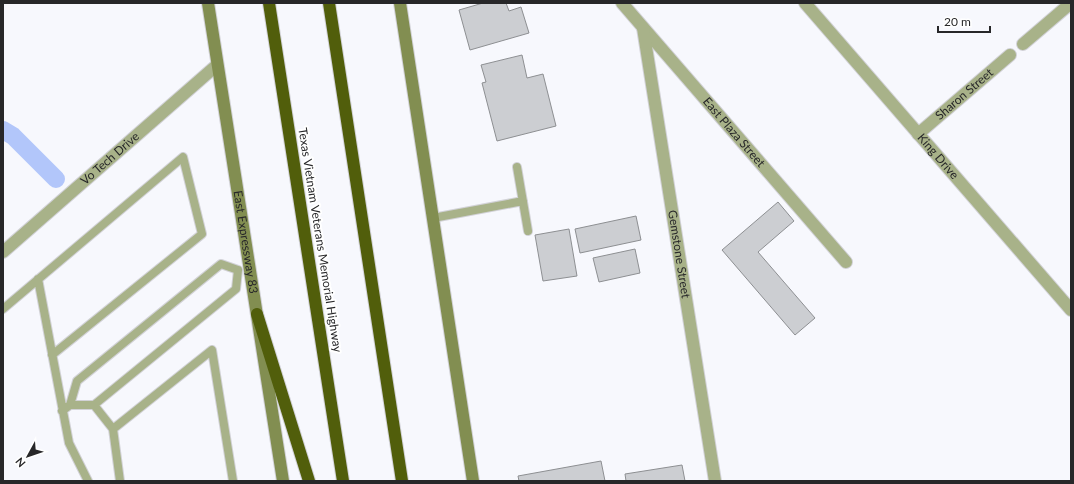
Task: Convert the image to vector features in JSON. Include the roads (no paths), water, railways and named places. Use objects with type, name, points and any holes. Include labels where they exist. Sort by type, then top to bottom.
[{"type":"highway","name":"Texas Vietnam Veterans Memorial Highway","points":[[269,3],[343,481]]},
{"type":"highway","points":[[329,3],[402,481]]},
{"type":"highway","points":[[257,314],[309,481]]},
{"type":"main road","name":"East Expressway 83","points":[[208,3],[283,481]]},
{"type":"main road","points":[[400,3],[473,481]]},
{"type":"street","name":"East Plaza Street","points":[[622,3],[846,262]]},
{"type":"street","name":"King Drive","points":[[804,3],[1071,310]]},
{"type":"street","points":[[1023,44],[1071,3]]},
{"type":"street","name":"Gemstone Street","points":[[643,28],[715,481]]},
{"type":"street","name":"Sharon Street","points":[[918,134],[1010,55]]},
{"type":"street","name":"Vo Tech Drive","points":[[3,252],[217,65]]},
{"type":"lane","points":[[3,309],[38,278],[184,157],[202,234],[52,354]]},
{"type":"lane","points":[[517,167],[528,231]]},
{"type":"lane","points":[[433,218],[524,201]]},
{"type":"lane","points":[[238,270],[249,263]]},
{"type":"lane","points":[[62,411],[70,405],[77,381],[215,268],[221,264],[238,270]]},
{"type":"lane","points":[[70,405],[94,405],[236,289],[238,270]]},
{"type":"lane","points":[[38,278],[69,443],[88,481]]},
{"type":"lane","points":[[113,429],[212,350],[233,481]]},
{"type":"lane","points":[[94,405],[113,429],[120,481]]},
{"type":"waterway","points":[[3,130],[13,136],[56,179]]}]
